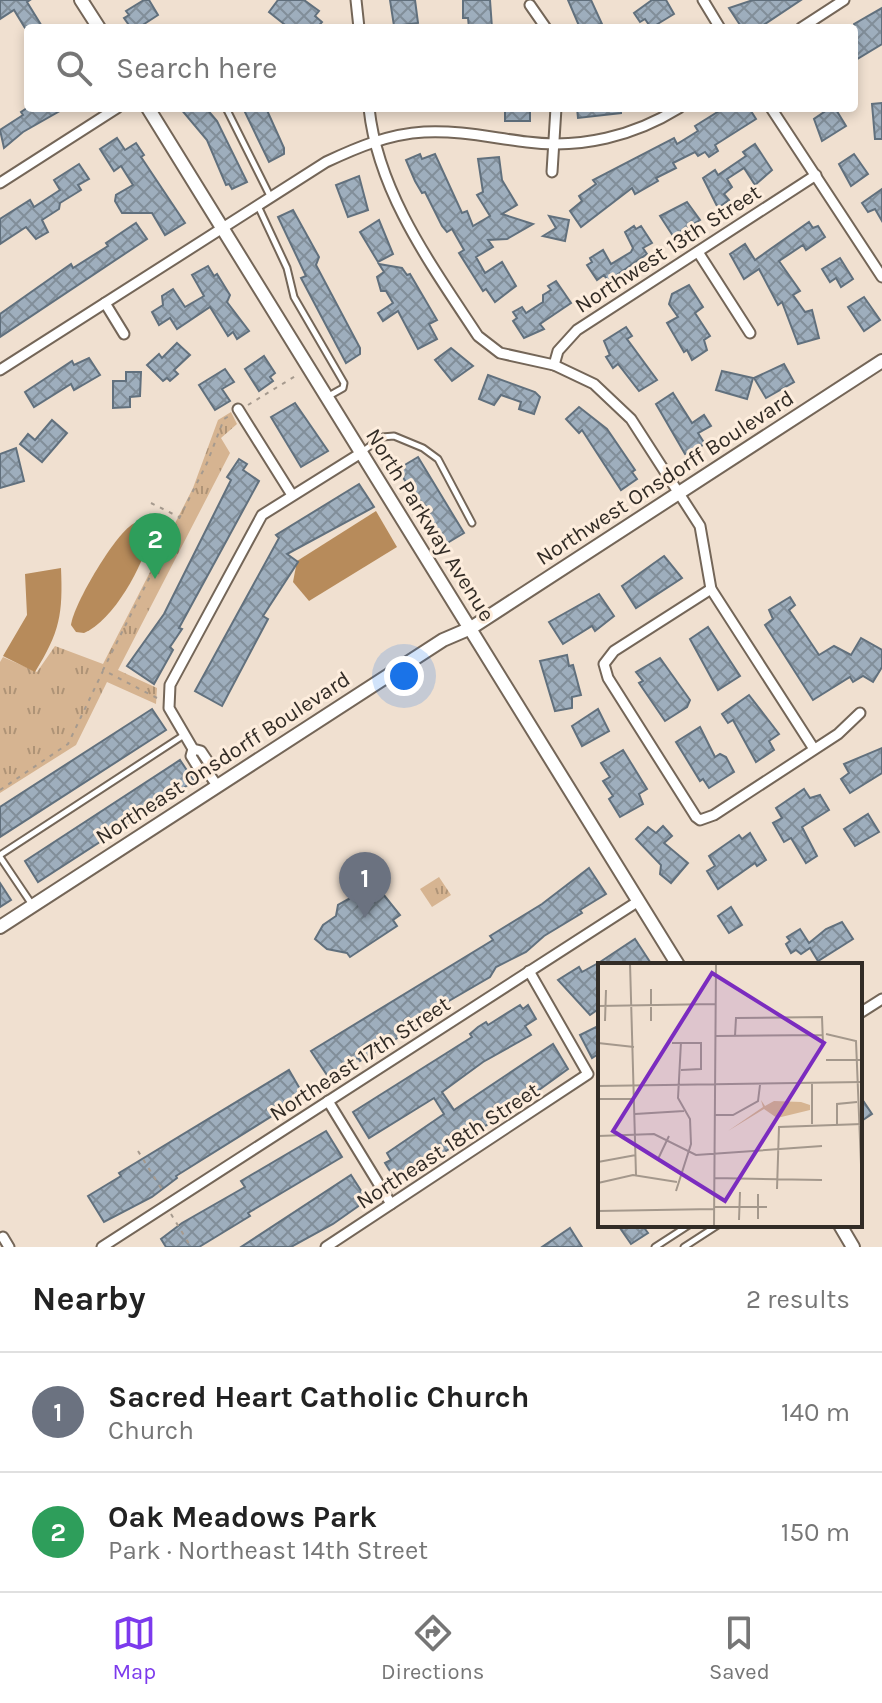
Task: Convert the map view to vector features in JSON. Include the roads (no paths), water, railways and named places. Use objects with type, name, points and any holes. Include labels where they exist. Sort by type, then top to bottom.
[{"type":"street","points":[[81,0],[96,24]]},
{"type":"street","points":[[356,0],[359,24]]},
{"type":"street","points":[[703,0],[718,24]]},
{"type":"street","points":[[807,24],[844,0]]},
{"type":"street","points":[[530,5],[543,24]]},
{"type":"street","points":[[0,183],[111,112]]},
{"type":"street","name":"North Parkway Avenue","points":[[150,112],[677,963]]},
{"type":"street","points":[[369,112],[373,142],[395,201],[478,336],[500,353],[554,365],[594,384],[621,407],[678,492],[705,540],[711,589],[814,749]]},
{"type":"street","points":[[552,172],[556,112]]},
{"type":"street","points":[[0,370],[270,196],[326,162],[373,142],[422,132],[449,132],[555,143],[621,135],[670,112]]},
{"type":"street","points":[[774,112],[878,260],[882,277]]},
{"type":"street","name":"Northwest 13th Street","points":[[554,365],[558,351],[577,330],[816,175]]},
{"type":"street","points":[[698,252],[750,333]]},
{"type":"street","points":[[105,303],[124,334]]},
{"type":"street","name":"Northwest Onsdorff Boulevard","points":[[471,628],[882,361]]},
{"type":"street","points":[[238,409],[292,495]]},
{"type":"street","points":[[216,784],[207,771],[199,769],[191,756],[193,749],[167,701],[170,685],[252,528],[262,515],[361,453]]},
{"type":"street","points":[[711,589],[614,651],[604,664],[608,678],[682,799],[700,820],[714,815],[847,727],[860,713]]},
{"type":"street","name":"Northeast Onsdorff Boulevard","points":[[0,927],[216,784],[443,640],[471,628]]},
{"type":"street","name":"Northeast 17th Street","points":[[102,1247],[637,902]]},
{"type":"street","name":"Northeast 18th Street","points":[[326,1247],[588,1074],[529,971]]},
{"type":"street","points":[[862,1012],[882,999]]},
{"type":"street","points":[[328,1101],[391,1204]]},
{"type":"street","points":[[841,1227],[852,1247]]},
{"type":"street","points":[[3,1237],[9,1247]]},
{"type":"lane","points":[[228,112],[270,196]]},
{"type":"lane","points":[[257,205],[287,268],[294,297],[344,383],[343,388],[326,397]]},
{"type":"lane","points":[[361,453],[382,437],[394,436],[423,448],[438,459],[472,523]]},
{"type":"lane","points":[[33,906],[0,856],[184,735]]},
{"type":"lane","points":[[655,1247],[686,1227]]},
{"type":"lane","points":[[684,1247],[715,1227]]},
{"type":"place","name":"Oak Meadows Park","points":[[155,579]]},
{"type":"place","name":"Sacred Heart Catholic Church","points":[[365,918]]}]
